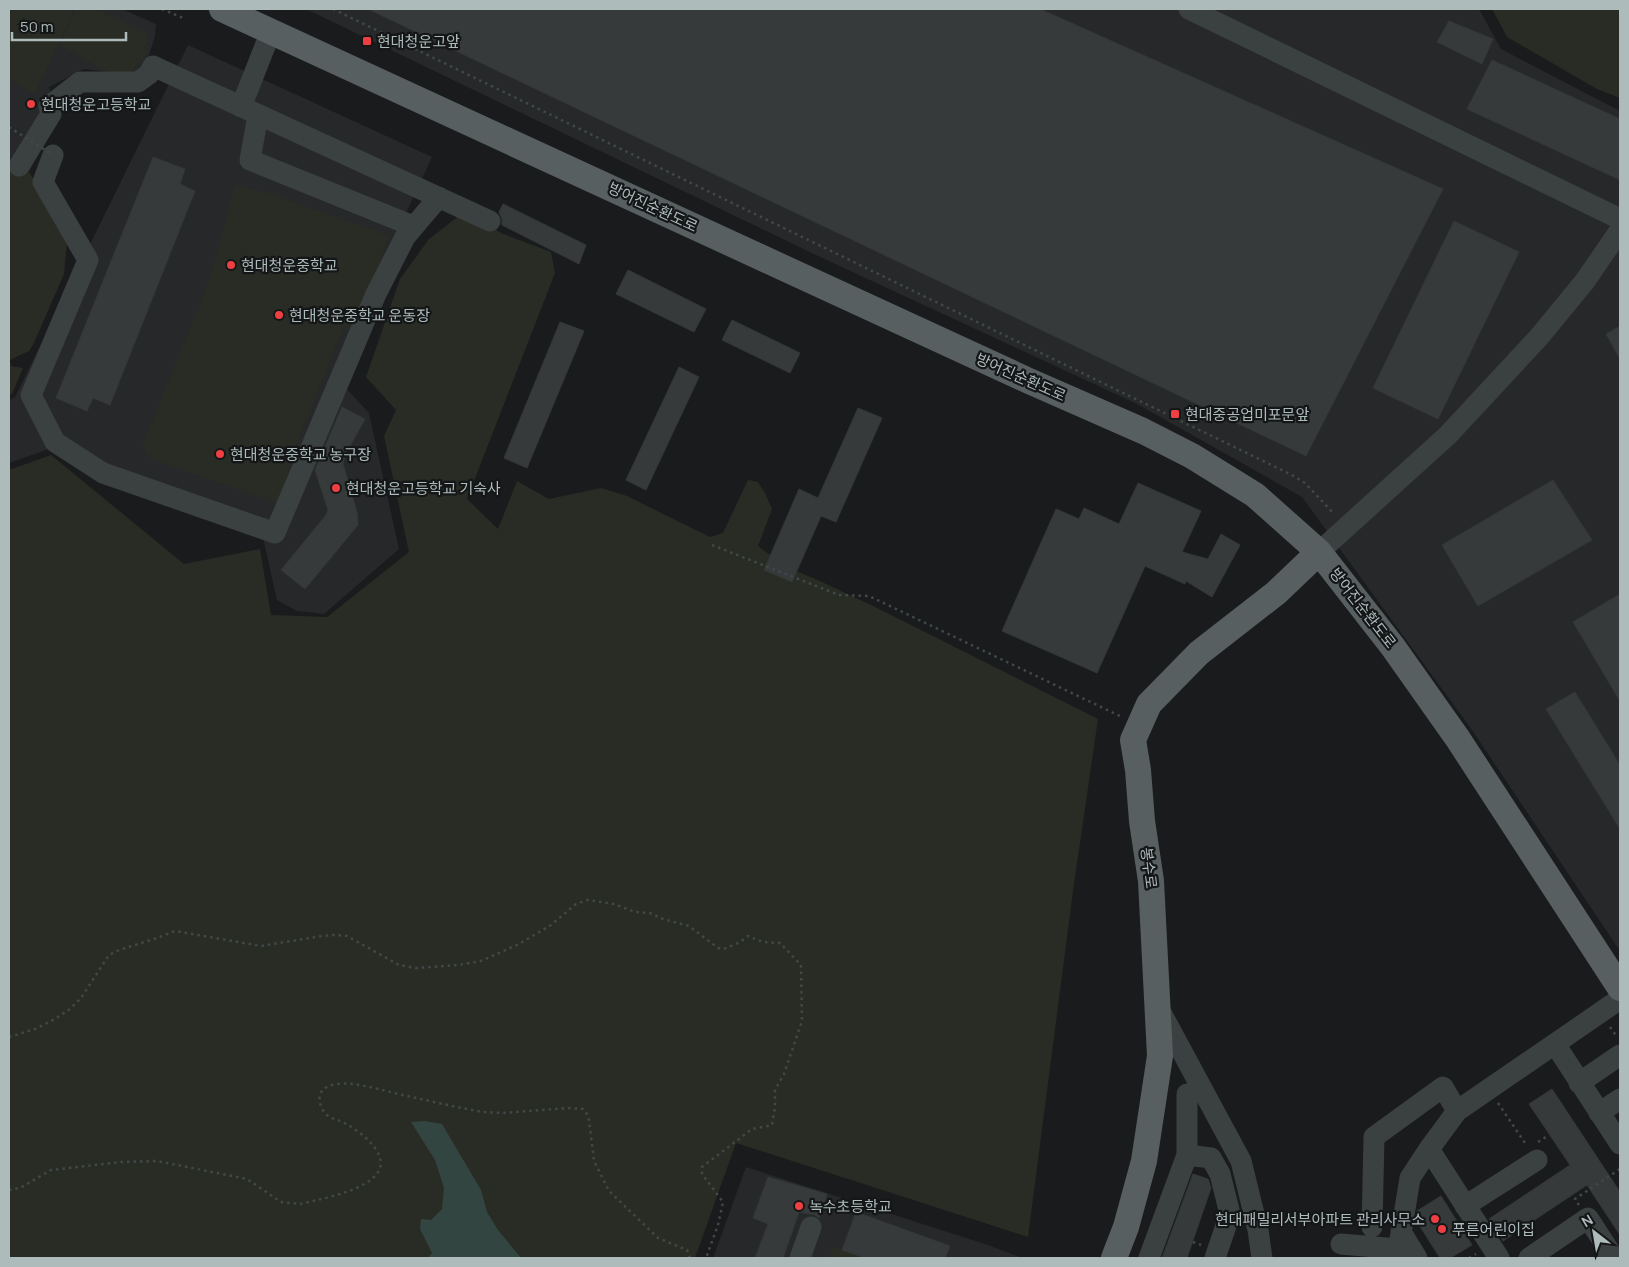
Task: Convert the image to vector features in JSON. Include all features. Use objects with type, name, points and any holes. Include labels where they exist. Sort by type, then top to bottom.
[{"type":"main road","name":"방어진순환도로","points":[[222,9],[1021,377],[1143,431],[1192,456],[1255,495],[1319,552],[1393,647],[1458,739],[1620,988]]},
{"type":"main road","name":"봉수로","points":[[1114,1258],[1126,1227],[1144,1161],[1160,1056],[1151,881],[1133,740],[1149,704],[1199,653],[1276,593],[1319,552]]},
{"type":"street","points":[[1188,9],[1620,219]]},
{"type":"street","points":[[272,31],[249,111],[250,160],[413,226]]},
{"type":"street","points":[[20,166],[51,114],[50,106],[80,82],[138,82],[149,74],[153,66],[490,221]]},
{"type":"street","points":[[53,155],[43,182],[88,260],[31,395],[54,442],[103,473],[275,533],[376,294],[405,237],[439,197]]},
{"type":"street","points":[[1319,552],[1455,428],[1539,336],[1585,281],[1620,230]]},
{"type":"street","points":[[1341,1244],[1403,1250],[1410,1178],[1458,1111],[1620,999]]},
{"type":"street","points":[[1158,1007],[1241,1160],[1258,1230],[1262,1258]]},
{"type":"street","points":[[1555,1044],[1620,1143]]},
{"type":"street","points":[[1579,1083],[1620,1055]]},
{"type":"street","points":[[1372,1227],[1374,1137],[1443,1088],[1458,1111]]},
{"type":"street","points":[[1148,1258],[1187,1155],[1187,1094]]},
{"type":"street","points":[[1600,1113],[1620,1099]]},
{"type":"street","points":[[1429,1149],[1499,1258]]},
{"type":"street","points":[[1187,1155],[1211,1158],[1220,1174],[1230,1214],[1215,1258]]},
{"type":"street","points":[[1465,1206],[1537,1160]]},
{"type":"street","points":[[1529,1258],[1588,1218],[1612,1255],[1608,1258]]},
{"type":"street","points":[[800,1258],[811,1227]]},
{"type":"path","points":[[162,9],[183,18]]},
{"type":"path","points":[[333,9],[1292,475],[1305,483],[1346,528]]},
{"type":"path","points":[[9,127],[53,155]]},
{"type":"path","points":[[712,545],[838,596],[869,596],[1139,725]]},
{"type":"path","points":[[9,1037],[35,1029],[70,1009],[80,998],[109,956],[120,950],[154,940],[175,931],[261,946],[322,936],[348,936],[399,965],[416,968],[458,965],[481,961],[519,944],[551,925],[576,904],[588,900],[614,904],[635,912],[650,912],[663,919],[689,926],[718,948],[724,949],[748,936],[763,942],[780,943],[801,965],[802,1021],[784,1074],[775,1090],[776,1107],[772,1125],[752,1129],[702,1167],[702,1174],[723,1202],[718,1225],[706,1258]]},
{"type":"path","points":[[9,1190],[20,1188],[51,1170],[121,1162],[157,1161],[247,1179],[281,1202],[291,1204],[300,1204],[358,1189],[377,1173],[380,1168],[379,1158],[360,1133],[343,1122],[331,1118],[323,1111],[319,1100],[322,1091],[328,1085],[352,1084],[483,1112],[503,1113],[568,1108],[582,1109],[586,1112],[589,1120],[594,1161],[610,1190],[658,1238],[686,1250],[690,1258]]},
{"type":"path","points":[[1496,1099],[1537,1160]]},
{"type":"path","points":[[1588,1218],[1575,1200],[1620,1169]]},
{"type":"shaded area","name":"현대청운고등학교","points":[[9,9],[122,9],[156,24],[155,36],[148,58],[136,75],[84,69],[49,87],[57,120],[29,172],[25,167],[9,169]]},
{"type":"shaded area","points":[[9,9],[72,9],[72,16],[35,94],[9,79]]},
{"type":"shaded area","points":[[76,9],[96,9],[147,33],[148,41],[144,48],[148,51],[144,60],[138,63],[130,74],[105,71],[60,45]]},
{"type":"shaded area","points":[[306,9],[1479,9],[1501,49],[1620,111],[1620,951],[1472,730],[1302,497],[1137,404],[818,256]]},
{"type":"shaded area","points":[[1492,9],[1620,9],[1620,98],[1597,89],[1507,37]]},
{"type":"shaded area","name":"현대청운중학교","points":[[188,45],[432,157],[332,373],[369,413],[399,549],[324,614],[297,611],[277,600],[262,533],[49,449],[9,463],[9,400],[15,397]]},
{"type":"shaded area","points":[[25,167],[63,219],[68,233],[64,274],[34,343],[29,351],[10,360],[11,366],[23,368],[12,394],[9,395],[9,169]]},
{"type":"shaded area","name":"현대청운중학교 운동장","points":[[235,185],[269,193],[389,236],[357,329],[344,326],[294,450],[279,504],[149,458],[142,445],[200,305],[216,258]]},
{"type":"shaded area","points":[[465,211],[501,233],[551,252],[555,273],[467,499],[498,529],[517,481],[549,499],[601,488],[627,496],[710,537],[723,533],[748,480],[758,482],[772,509],[758,546],[785,566],[873,606],[1098,719],[1073,891],[1028,1237],[736,1143],[695,1258],[9,1258],[9,470],[51,455],[184,564],[260,549],[271,615],[327,617],[409,552],[384,436],[396,410],[366,377],[400,279],[429,239]]},
{"type":"shaded area","points":[[425,1121],[442,1124],[481,1190],[487,1212],[498,1230],[521,1258],[428,1258],[432,1253],[420,1229],[421,1219],[431,1220],[442,1209],[444,1188],[435,1160],[411,1122]]},
{"type":"shaded area","name":"녹수초등학교","points":[[746,1167],[988,1245],[1022,1258],[713,1258]]},
{"type":"shaded area","points":[[833,1247],[865,1258],[829,1258]]},
{"type":"building","points":[[368,9],[1040,9],[1443,189],[1306,456]]},
{"type":"building","points":[[1449,21],[1493,39],[1482,64],[1437,42]]},
{"type":"building","points":[[1492,60],[1620,119],[1620,180],[1467,109]]},
{"type":"building","points":[[153,157],[185,169],[180,184],[195,191],[110,405],[93,398],[87,411],[56,398]]},
{"type":"building","points":[[503,204],[586,245],[579,264],[502,225],[499,212]]},
{"type":"building","points":[[1454,221],[1519,252],[1438,419],[1373,388]]},
{"type":"building","points":[[628,270],[706,309],[694,332],[616,294]]},
{"type":"building","points":[[732,320],[800,353],[790,373],[722,340]]},
{"type":"building","points":[[560,322],[584,331],[527,468],[504,458]]},
{"type":"building","points":[[1620,326],[1620,359],[1606,334]]},
{"type":"building","points":[[679,367],[699,377],[646,490],[626,480]]},
{"type":"building","name":"현대청운고등학교 기숙사","points":[[342,407],[365,419],[345,455],[343,464],[357,512],[358,525],[305,589],[281,570],[326,515],[328,510],[315,470]]},
{"type":"building","points":[[858,408],[882,418],[836,522],[821,516],[792,582],[764,570],[799,489],[818,498]]},
{"type":"building","points":[[1553,480],[1592,540],[1478,606],[1442,545]]},
{"type":"building","points":[[1138,483],[1201,511],[1182,552],[1208,559],[1221,534],[1240,545],[1212,597],[1186,581],[1185,584],[1145,566],[1097,673],[1002,631],[1056,509],[1079,519],[1084,508],[1119,524]]},
{"type":"building","points":[[1620,594],[1620,701],[1573,622]]},
{"type":"building","points":[[1575,692],[1620,765],[1620,829],[1546,709]]},
{"type":"building","points":[[1552,1089],[1620,1192],[1620,1235],[1587,1185],[1503,1241],[1489,1219],[1570,1165],[1529,1104]]},
{"type":"building","points":[[1193,1174],[1208,1179],[1211,1188],[1187,1258],[1162,1258]]},
{"type":"building","points":[[768,1177],[827,1194],[819,1218],[815,1215],[799,1212],[783,1258],[755,1258],[768,1224],[753,1218]]},
{"type":"building","name":"푸른어린이집","points":[[1441,1196],[1472,1245],[1450,1258],[1440,1258],[1416,1220],[1417,1211]]},
{"type":"building","points":[[856,1212],[950,1246],[945,1258],[865,1258],[842,1250]]},
{"type":"place","name":"현대청운고앞","points":[[367,41]]},
{"type":"place","name":"현대청운고등학교","points":[[31,104]]},
{"type":"place","name":"현대청운중학교","points":[[231,265]]},
{"type":"place","name":"현대청운중학교 운동장","points":[[279,315]]},
{"type":"place","name":"현대중공업미포문앞","points":[[1175,414]]},
{"type":"place","name":"현대청운중학교 농구장","points":[[220,454]]},
{"type":"place","name":"현대청운고등학교 기숙사","points":[[336,488]]},
{"type":"place","name":"녹수초등학교","points":[[799,1206]]},
{"type":"place","name":"현대패밀리서부아파트 관리사무소","points":[[1435,1219]]},
{"type":"place","name":"푸른어린이집","points":[[1442,1229]]}]
